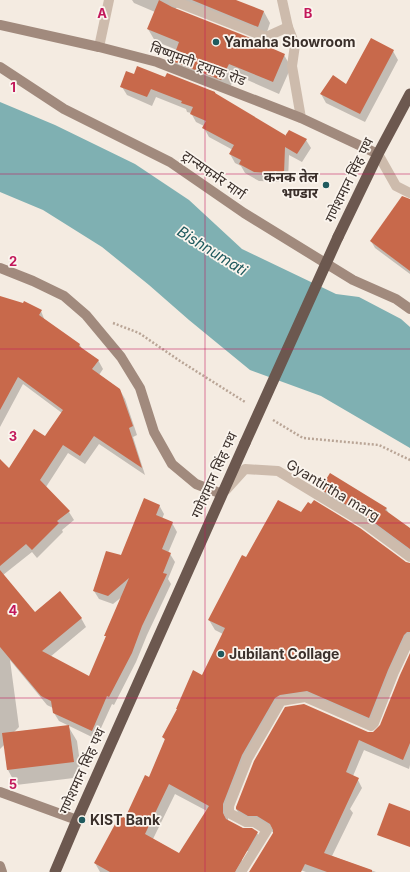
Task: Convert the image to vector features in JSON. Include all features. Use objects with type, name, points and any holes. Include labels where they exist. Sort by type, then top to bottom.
[{"type":"highway","name":"गणेशमान सिंह पथ","points":[[55,872],[222,494],[338,237],[378,154],[410,94]]},
{"type":"main road","name":"बिष्णुमती ट्रयाक रोड","points":[[0,25],[99,46],[157,62],[301,118],[378,154]]},
{"type":"main road","name":"ट्रान्सफर्मर मार्ग","points":[[0,67],[64,110],[170,162],[244,213],[346,276],[396,299],[410,309]]},
{"type":"main road","points":[[0,268],[33,281],[64,296],[86,315],[121,358],[140,388],[154,432],[172,464],[196,484],[222,494]]},
{"type":"main road","points":[[0,792],[77,820]]},
{"type":"main road","points":[[0,866],[2,872]]},
{"type":"street","points":[[99,46],[109,0]]},
{"type":"street","points":[[174,0],[266,37],[288,27]]},
{"type":"street","points":[[282,0],[288,27],[295,44],[292,66],[301,118]]},
{"type":"street","points":[[378,154],[396,186],[410,193]]},
{"type":"street","name":"Gyantirtha marg","points":[[222,494],[245,469],[278,470],[364,523],[410,557]]},
{"type":"street","points":[[242,872],[267,830],[254,822],[246,822],[229,813],[229,806],[248,758],[281,701],[305,697],[371,726],[374,723],[402,652],[410,638]]},
{"type":"path","points":[[86,315],[139,333],[251,406]]},
{"type":"path","points":[[270,418],[303,438],[379,445],[410,460]]},
{"type":"water","name":"Bishnumati","points":[[0,102],[55,125],[135,164],[189,200],[242,249],[336,294],[359,297],[401,319],[410,327],[410,448],[321,396],[250,370],[102,247],[43,210],[0,192]]},
{"type":"building","name":"Yamaha Showroom","points":[[159,0],[172,7],[253,39],[285,54],[273,82],[229,64],[221,80],[172,61],[179,42],[147,29]]},
{"type":"building","points":[[192,0],[236,0],[264,11],[258,27]]},
{"type":"building","points":[[371,38],[394,50],[360,114],[320,94],[333,75],[346,84]]},
{"type":"building","points":[[137,66],[165,77],[167,73],[215,92],[285,136],[289,130],[307,139],[297,154],[285,147],[284,174],[254,172],[239,164],[241,160],[229,154],[234,145],[202,128],[206,121],[190,114],[193,107],[151,89],[147,97],[120,87],[126,71],[134,74]]},
{"type":"building","points":[[402,196],[410,199],[410,271],[370,241]]},
{"type":"building","points":[[0,296],[23,303],[24,301],[42,310],[39,315],[80,344],[79,346],[99,360],[92,369],[120,389],[133,426],[129,428],[142,468],[94,436],[80,456],[63,445],[40,480],[70,511],[57,521],[59,523],[32,550],[26,544],[0,566],[0,459],[9,468],[34,429],[45,436],[63,410],[18,377],[0,410]]},
{"type":"building","points":[[330,473],[387,508],[385,510],[410,528],[410,549],[368,518],[320,489]]},
{"type":"building","points":[[144,498],[160,505],[156,515],[173,522],[162,549],[171,553],[163,573],[167,574],[142,626],[132,653],[109,697],[107,696],[92,731],[53,713],[51,701],[41,696],[0,647],[0,570],[35,612],[60,591],[82,618],[42,651],[89,676],[106,636],[104,636],[129,578],[108,596],[93,591],[106,551],[121,555]]},
{"type":"building","points":[[278,500],[301,512],[308,502],[311,504],[314,500],[360,528],[406,562],[410,563],[410,632],[407,632],[404,635],[369,718],[307,691],[280,695],[275,698],[242,755],[223,804],[223,813],[226,819],[243,828],[252,828],[258,832],[235,872],[110,872],[94,863],[120,815],[125,818],[145,775],[149,777],[165,739],[162,737],[177,709],[193,670],[202,675],[225,628],[208,620],[242,555],[246,557]],"holes":[[[169,784],[209,806],[179,853],[145,834]]]},
{"type":"building","points":[[410,653],[410,743],[403,760],[359,740],[346,772],[359,778],[324,853],[372,870],[372,872],[327,872],[305,864],[301,872],[249,872],[273,833],[273,830],[270,824],[257,816],[248,816],[236,809],[236,807],[254,761],[285,707],[304,704],[368,732],[373,732],[380,725]]},
{"type":"building","points":[[69,725],[74,762],[7,770],[2,733]]},
{"type":"building","points":[[389,803],[410,811],[410,847],[377,835]]},
{"type":"place","name":"Yamaha Showroom","points":[[216,42]]},
{"type":"place","name":"कनक तेल भण्डार","points":[[326,185]]},
{"type":"place","name":"Jubilant Collage","points":[[221,654]]},
{"type":"place","name":"KIST Bank","points":[[82,820]]}]
